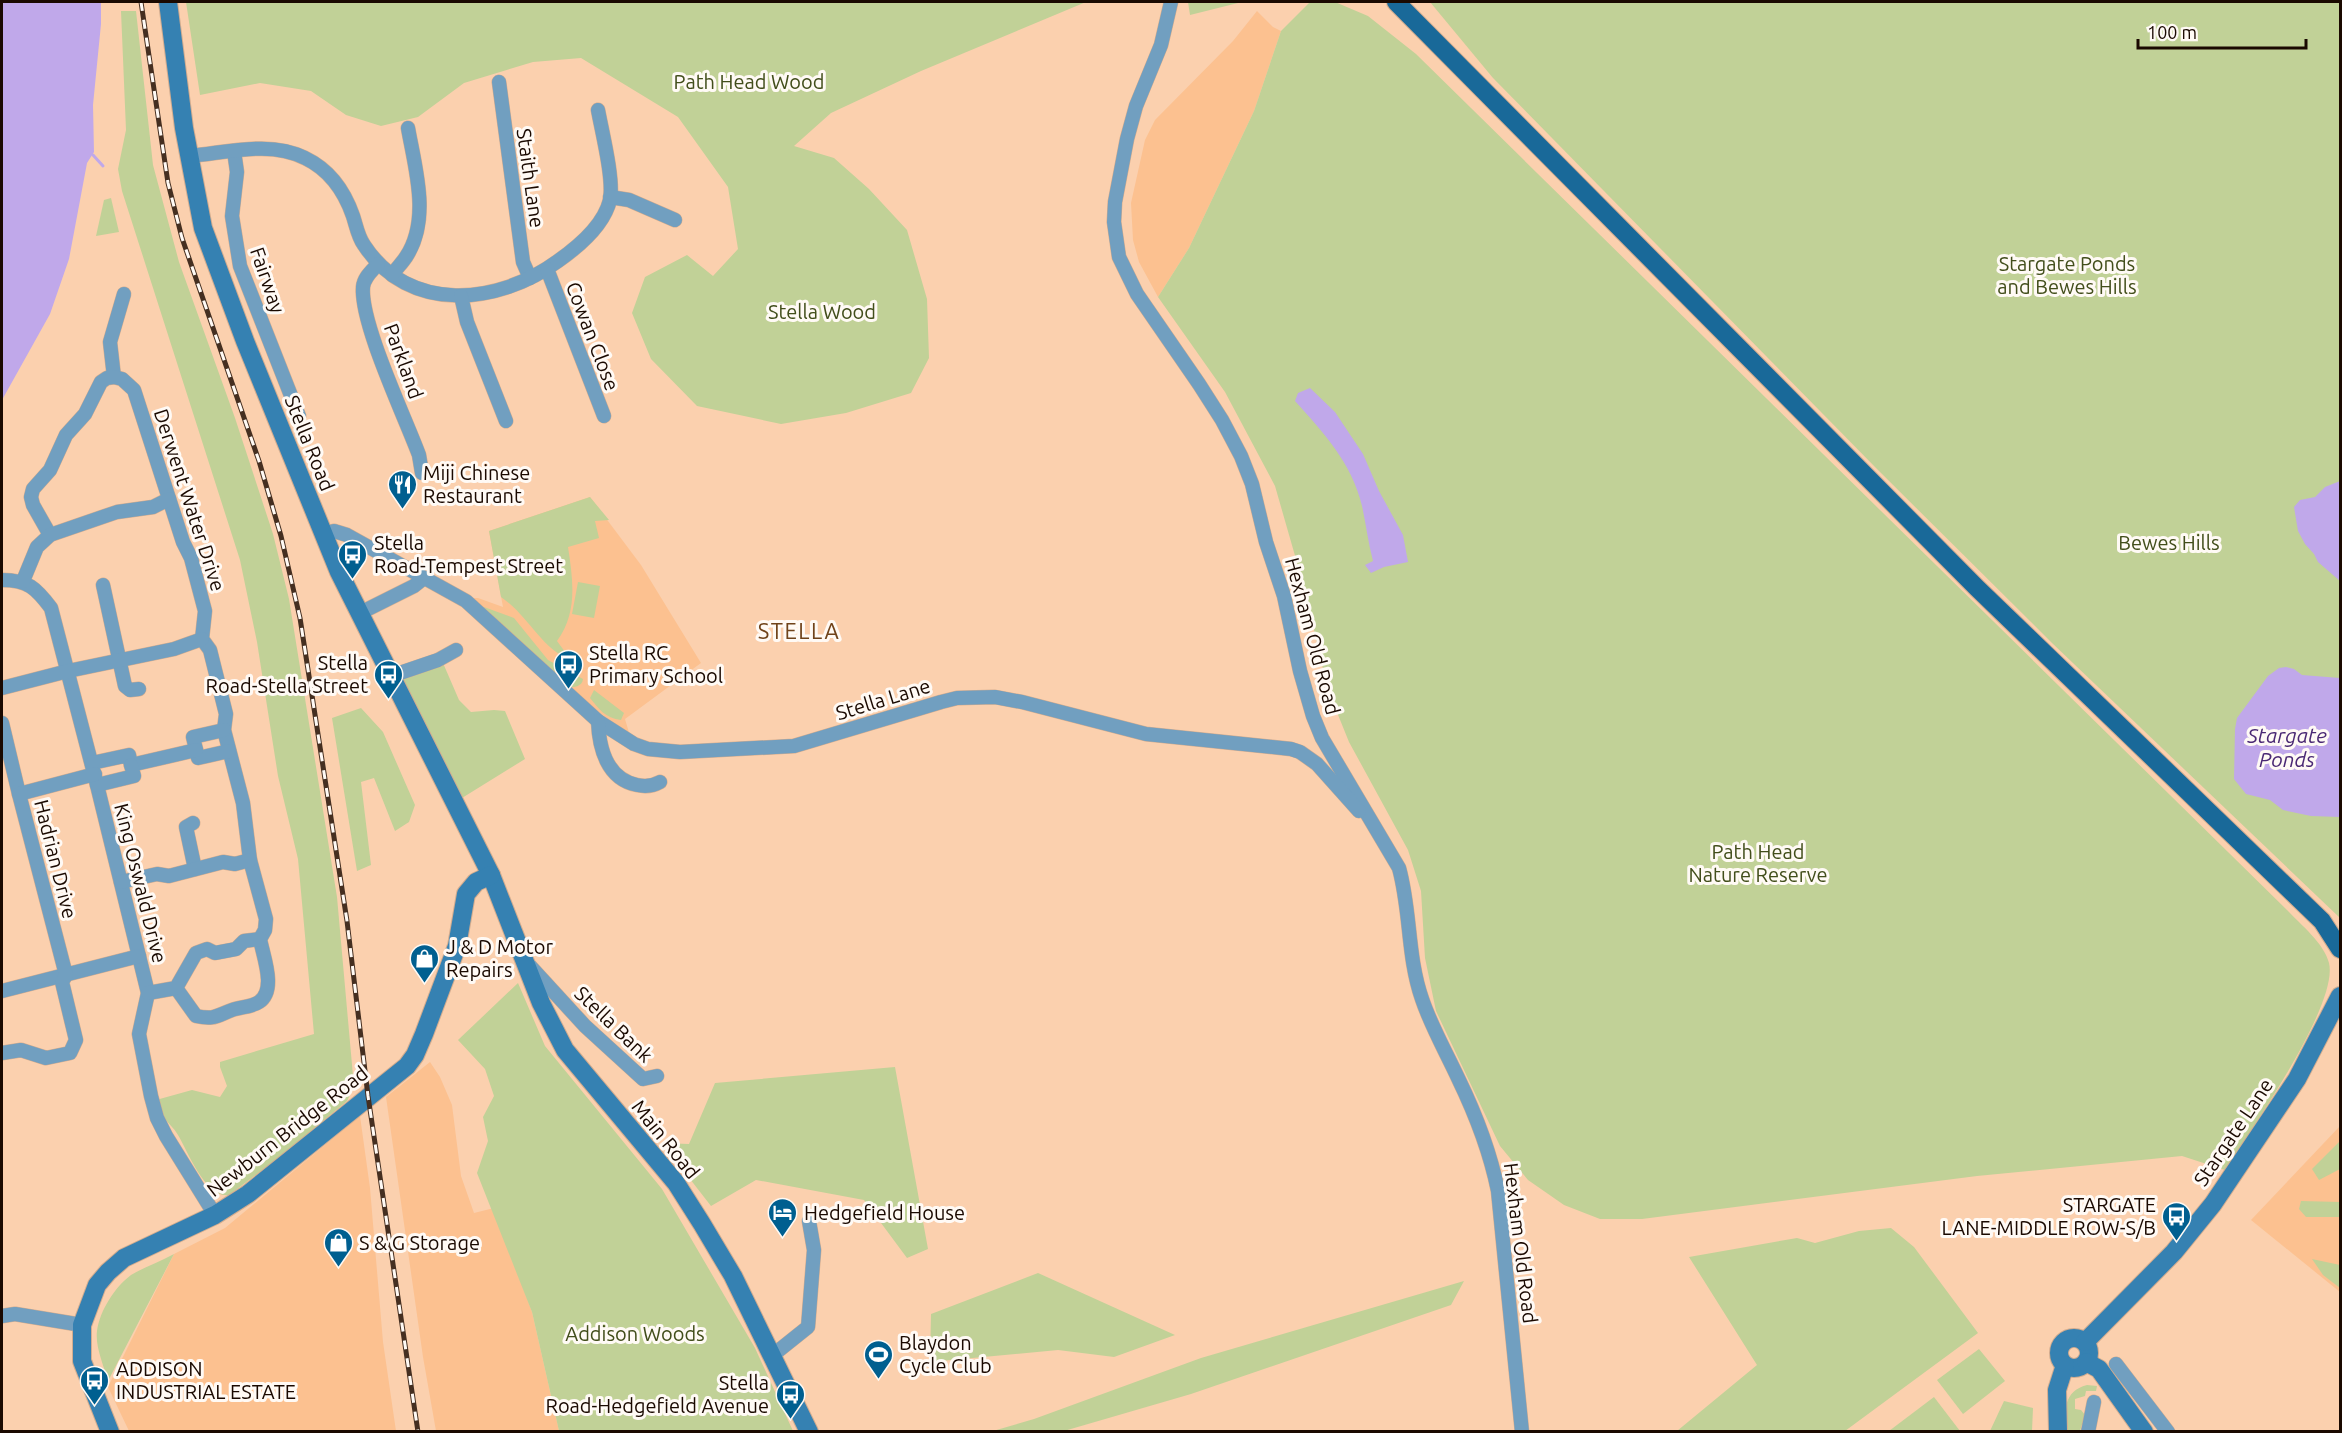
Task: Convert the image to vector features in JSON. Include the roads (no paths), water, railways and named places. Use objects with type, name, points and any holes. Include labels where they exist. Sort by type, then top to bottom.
[{"type":"main road","name":"Stella Road","points":[[168,2],[189,156],[203,228],[245,341],[323,534],[491,875]]},
{"type":"main road","points":[[1396,2],[1977,588],[2322,921],[2340,932]]},
{"type":"main road","name":"Main Road","points":[[491,875],[541,1003],[565,1050],[676,1183],[733,1276],[809,1431]]},
{"type":"main road","name":"Newburn Bridge Road","points":[[110,1431],[82,1361],[82,1324],[97,1285],[124,1258],[215,1215],[249,1194],[368,1096],[398,1075],[415,1054],[457,946],[466,894],[476,882],[491,875]]},
{"type":"main road","points":[[2322,921],[2340,949]]},
{"type":"main road","name":"Stargate Lane","points":[[2085,1342],[2174,1252],[2213,1204],[2297,1078],[2336,1013],[2340,996]]},
{"type":"main road","points":[[2077,1338],[2085,1342],[2088,1350],[2085,1362],[2074,1368],[2065,1365],[2059,1356],[2059,1350],[2064,1341],[2077,1338]]},
{"type":"main road","points":[[2085,1362],[2099,1369],[2131,1398],[2144,1431]]},
{"type":"main road","points":[[2058,1431],[2057,1390],[2065,1365]]},
{"type":"street","name":"Hexham Old Road","points":[[1171,2],[1161,45],[1136,106],[1127,139],[1115,202],[1114,222],[1119,257],[1137,294],[1222,420],[1240,456],[1252,484],[1266,542],[1284,596],[1312,716],[1322,738],[1394,856],[1405,890],[1410,948],[1422,1000],[1480,1128],[1492,1164],[1498,1191],[1522,1431]]},
{"type":"street","name":"Staith Lane","points":[[499,82],[523,262],[530,278]]},
{"type":"street","points":[[189,156],[260,148],[293,152],[318,165],[343,191],[363,244],[378,264],[407,286],[420,291],[461,296],[493,292],[547,269],[567,254],[600,221],[610,197],[610,184],[598,110]]},
{"type":"street","points":[[392,275],[407,256],[417,230],[419,189],[408,128]]},
{"type":"street","name":"Fairway","points":[[234,151],[237,172],[232,216],[240,266],[298,416]]},
{"type":"street","points":[[610,197],[628,200],[675,220]]},
{"type":"street","name":"Parkland","points":[[378,264],[366,277],[363,286],[365,305],[376,346],[419,455],[422,473]]},
{"type":"street","name":"Cowan Close","points":[[547,269],[604,416]]},
{"type":"street","points":[[50,535],[33,505],[31,497],[33,489],[50,470],[66,435],[85,414],[101,382],[114,377],[110,342],[124,294]]},
{"type":"street","points":[[461,296],[467,322],[506,421]]},
{"type":"street","name":"Derwent Water Drive","points":[[114,377],[122,379],[134,390],[183,542],[191,558],[206,611],[202,639]]},
{"type":"street","points":[[2,580],[22,581],[37,547],[50,535],[117,512],[153,507],[169,499]]},
{"type":"street","name":"Stella Lane","points":[[323,534],[340,532],[466,601],[598,721],[634,744],[660,752],[778,747],[807,743],[949,700],[974,697],[995,698],[1146,734],[1291,749],[1317,764],[1377,829]]},
{"type":"street","points":[[360,613],[414,586],[424,578]]},
{"type":"street","name":"King Oswald Drive","points":[[22,581],[32,586],[51,608],[94,774],[148,993],[139,1034],[157,1118],[215,1215]]},
{"type":"street","points":[[103,585],[125,686],[130,690],[139,689]]},
{"type":"street","points":[[2,688],[68,671],[174,649],[202,639],[210,650],[226,714],[224,730],[243,802],[250,860],[266,919],[265,930],[260,939],[269,984],[265,995],[259,1002],[233,1009],[212,1019],[196,1016],[176,988]]},
{"type":"street","points":[[391,676],[438,660],[456,650]]},
{"type":"street","points":[[598,721],[602,749],[613,771],[633,784],[648,786],[660,782]]},
{"type":"street","points":[[2,723],[4,749],[19,794]]},
{"type":"street","points":[[224,730],[193,737],[196,750],[198,758],[229,751]]},
{"type":"street","points":[[1308,757],[1322,738]]},
{"type":"street","points":[[131,765],[196,750]]},
{"type":"street","points":[[129,755],[134,776],[94,774],[129,755]]},
{"type":"street","name":"Hadrian Drive","points":[[2,1053],[21,1050],[46,1058],[70,1053],[76,1040],[62,982],[66,975],[19,794],[94,774]]},
{"type":"street","points":[[193,823],[186,827],[195,868]]},
{"type":"street","points":[[121,882],[157,874],[169,876],[223,862],[235,864],[250,860]]},
{"type":"street","points":[[176,988],[195,953],[207,949],[215,953],[236,949],[244,942],[260,939]]},
{"type":"street","points":[[2,991],[139,956]]},
{"type":"street","name":"Stella Bank","points":[[524,961],[585,1026],[643,1079],[657,1076]]},
{"type":"street","points":[[148,993],[176,988]]},
{"type":"street","points":[[773,1355],[808,1327],[814,1250],[809,1221]]},
{"type":"street","points":[[2,1316],[15,1314],[82,1324]]},
{"type":"street","points":[[2115,1364],[2131,1398],[2168,1431]]},
{"type":"street","points":[[2088,1431],[2094,1402]]},
{"type":"water","points":[[2,2],[101,2],[101,24],[93,105],[94,152],[87,163],[69,259],[50,314],[2,400]]},
{"type":"water","points":[[1310,388],[1335,412],[1363,454],[1379,491],[1403,535],[1408,562],[1384,567],[1371,573],[1365,565],[1373,561],[1357,490],[1335,449],[1295,401],[1298,393]]},
{"type":"water","points":[[2340,481],[2340,581],[2318,562],[2305,544],[2298,531],[2294,507],[2300,500],[2315,497],[2325,487]]},
{"type":"water","name":"Stargate Ponds","points":[[2286,667],[2302,675],[2340,678],[2340,817],[2311,816],[2283,810],[2270,800],[2246,794],[2234,779],[2237,718],[2268,676],[2279,668]]},
{"type":"waterway","points":[[93,155],[103,166]]},
{"type":"railway","points":[[141,2],[168,183],[182,238],[259,461],[281,536],[300,618],[347,921],[368,1096],[418,1432]]},
{"type":"place","name":"Miji Chinese Restaurant","points":[[402,510]]},
{"type":"place","name":"Stella Road-Tempest Street","points":[[353,580]]},
{"type":"place","name":"Stella RC Primary School","points":[[568,690]]},
{"type":"place","name":"Stella Road-Stella Street","points":[[389,700]]},
{"type":"place","name":"J & D Motor Repairs","points":[[425,984]]},
{"type":"place","name":"Hedgefield House","points":[[783,1238]]},
{"type":"place","name":"STARGATE LANE-MIDDLE ROW-S/B","points":[[2177,1242]]},
{"type":"place","name":"S & G Storage","points":[[338,1268]]},
{"type":"place","name":"Blaydon Cycle Club","points":[[878,1380]]},
{"type":"place","name":"ADDISON INDUSTRIAL ESTATE","points":[[95,1406]]},
{"type":"place","name":"Stella Road-Hedgefield Avenue","points":[[790,1420]]},
{"type":"district","name":"STELLA","points":[[799,630]]},
{"type":"park label","name":"Path Head Wood","points":[[749,81]]},
{"type":"park label","name":"Stargate Ponds and Bewes Hills","points":[[2067,274]]},
{"type":"park label","name":"Stella Wood","points":[[822,311]]},
{"type":"park label","name":"Bewes Hills","points":[[2169,542]]},
{"type":"park label","name":"Path Head Nature Reserve","points":[[1758,862]]},
{"type":"park label","name":"Addison Woods","points":[[635,1333]]}]
